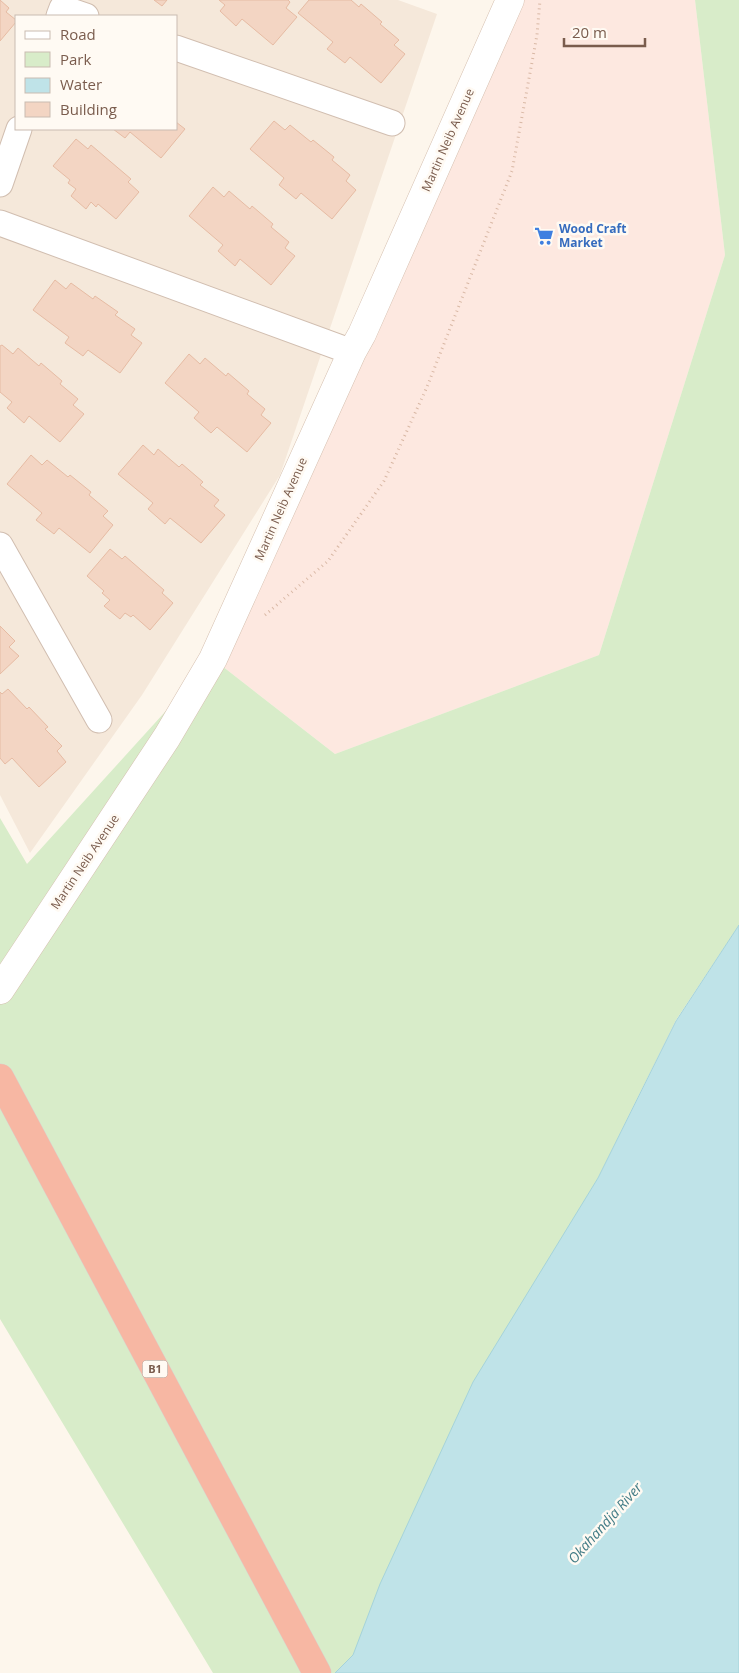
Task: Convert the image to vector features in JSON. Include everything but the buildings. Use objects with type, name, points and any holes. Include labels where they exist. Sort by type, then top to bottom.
[{"type":"highway","name":"B1","points":[[0,1078],[313,1667]]},
{"type":"main road","name":"Martin Neib Avenue","points":[[0,990],[167,737],[213,659],[352,352],[362,334],[510,0]]},
{"type":"street","points":[[59,8],[83,15]]},
{"type":"street","points":[[178,49],[392,123]]},
{"type":"street","points":[[0,184],[19,130]]},
{"type":"street","points":[[0,223],[352,352]]},
{"type":"street","points":[[0,546],[99,720]]},
{"type":"path","points":[[263,616],[328,561],[384,481],[428,386],[512,172],[537,34],[540,0]]},
{"type":"shaded area","points":[[0,0],[398,0],[437,14],[280,475],[142,695],[30,853],[0,795]]},
{"type":"shaded area","points":[[510,0],[695,0],[725,255],[599,655],[335,754],[213,659]]},
{"type":"green space","points":[[695,0],[739,0],[739,925],[676,1020],[598,1178],[353,1655],[336,1673],[213,1673],[0,1319],[0,818],[27,864],[213,659],[335,754],[599,655],[725,255]]},
{"type":"water","name":"Okahandja River","points":[[739,925],[739,1673],[335,1673],[353,1655],[380,1584],[473,1382],[598,1178],[676,1021]]},
{"type":"place","name":"Wood Craft Market","points":[[544,236]]}]
